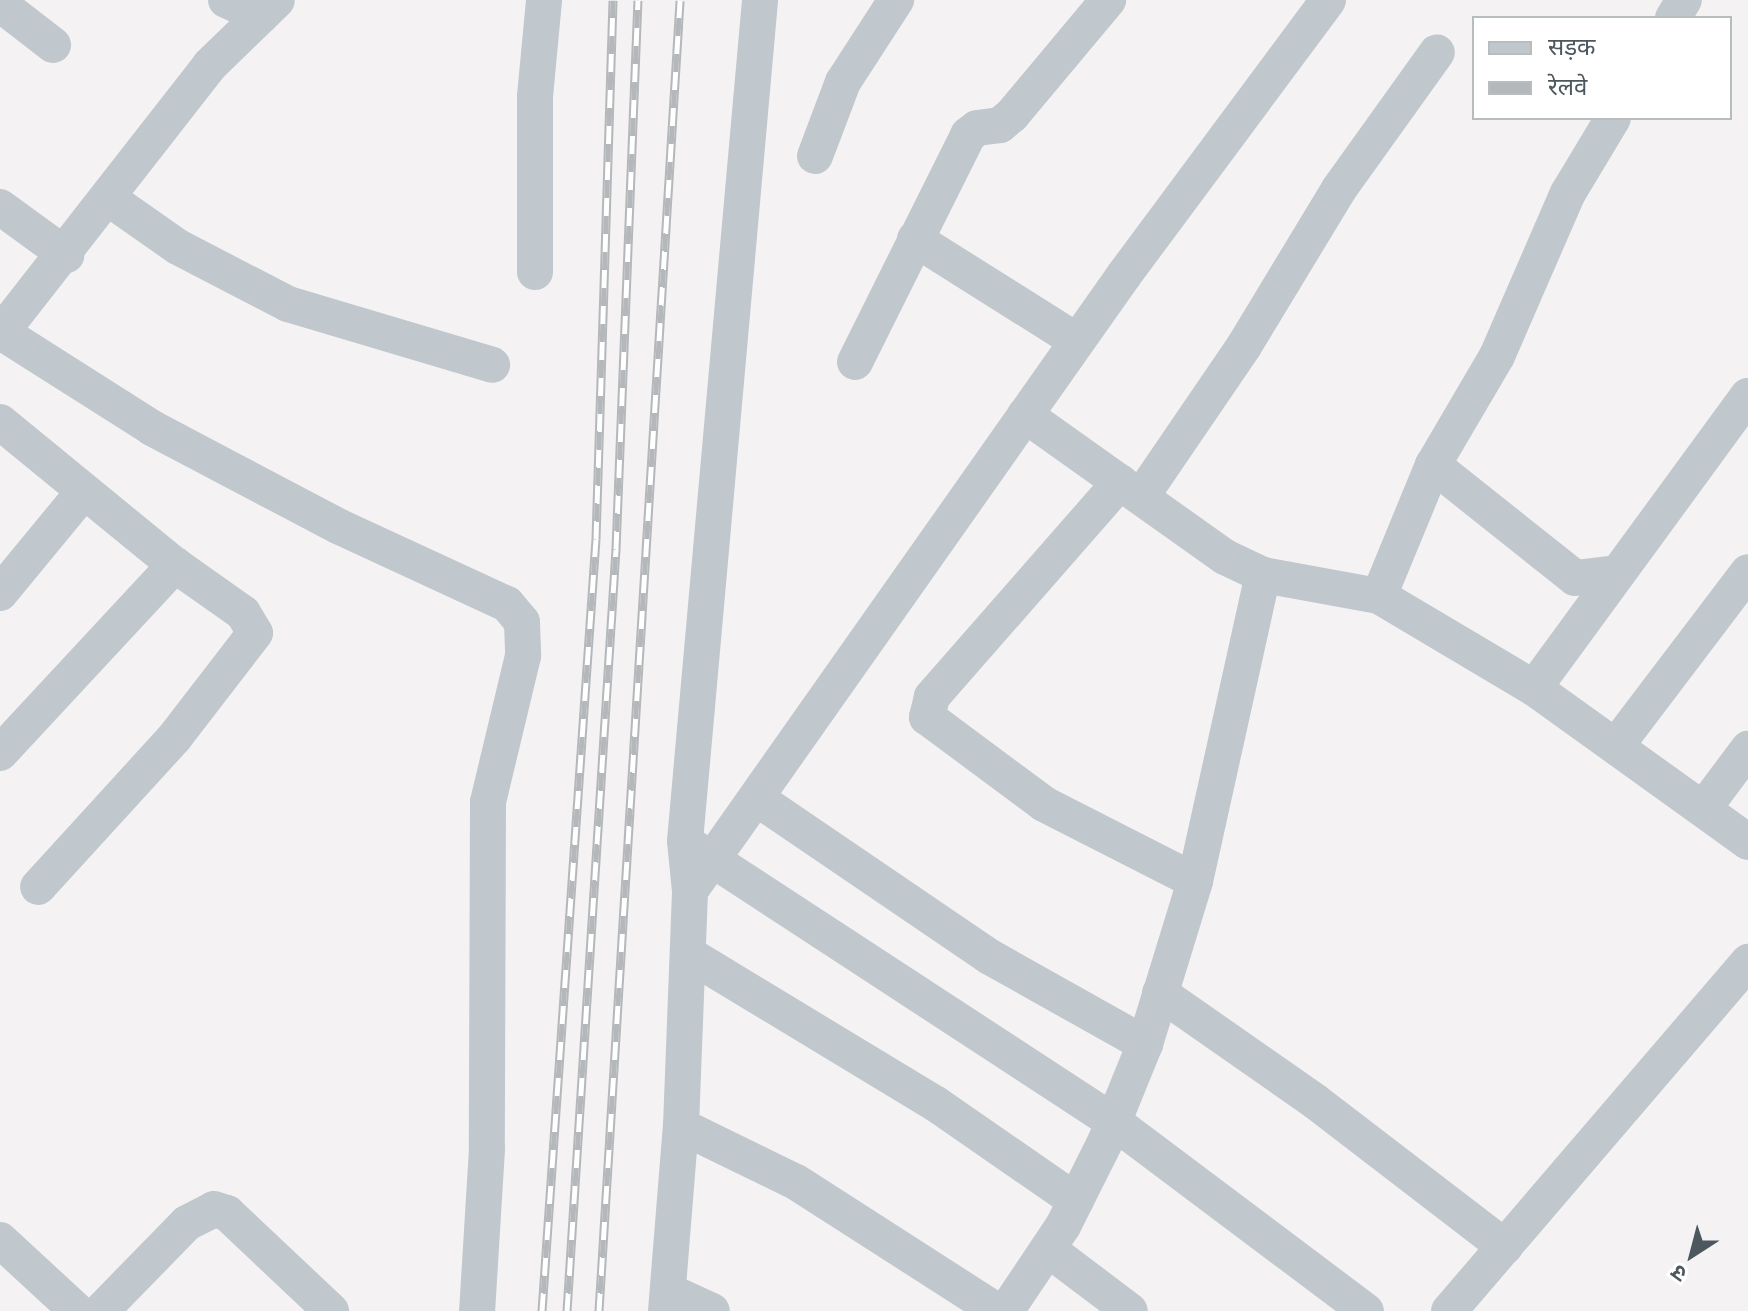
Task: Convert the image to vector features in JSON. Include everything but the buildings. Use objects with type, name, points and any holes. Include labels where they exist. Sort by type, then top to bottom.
[{"type":"street","points":[[226,0],[268,8]]},
{"type":"street","points":[[535,272],[535,96],[544,0]]},
{"type":"street","points":[[712,1311],[667,1301],[681,1126],[690,891],[698,850],[760,0]]},
{"type":"street","points":[[815,156],[843,82],[896,0]]},
{"type":"street","points":[[855,362],[968,135],[977,128],[1000,125],[1012,115],[1108,0]]},
{"type":"street","points":[[698,850],[756,798],[1077,341],[1328,0]]},
{"type":"street","points":[[0,4],[53,45]]},
{"type":"street","points":[[268,8],[210,65],[66,255],[0,333],[152,428],[340,527],[507,604],[522,622],[523,656],[488,802],[487,1149],[477,1311]]},
{"type":"street","points":[[1195,881],[1044,804],[927,717],[932,697],[1131,489],[1244,346],[1339,189],[1437,52]]},
{"type":"street","points":[[1379,596],[1433,465],[1497,356],[1568,193],[1612,120]]},
{"type":"street","points":[[108,198],[178,247],[288,304],[492,365]]},
{"type":"street","points":[[0,207],[66,255]]},
{"type":"street","points":[[915,239],[1077,341]]},
{"type":"street","points":[[1534,688],[1748,396]]},
{"type":"street","points":[[1025,415],[1225,557],[1263,575],[1379,596],[1534,688],[1748,842]]},
{"type":"street","points":[[0,422],[175,565],[243,613],[255,633],[175,737],[38,887]]},
{"type":"street","points":[[1433,465],[1575,578],[1617,573]]},
{"type":"street","points":[[0,593],[84,491]]},
{"type":"street","points":[[0,753],[175,565]]},
{"type":"street","points":[[1616,746],[1748,572]]},
{"type":"street","points":[[1006,1311],[1049,1250],[1076,1201],[1114,1122],[1145,1044],[1195,881],[1263,575]]},
{"type":"street","points":[[1704,808],[1748,749]]},
{"type":"street","points":[[756,798],[990,957],[1145,1044]]},
{"type":"street","points":[[698,850],[1114,1122],[1366,1311]]},
{"type":"street","points":[[688,954],[923,1097],[1076,1201]]},
{"type":"street","points":[[1449,1311],[1748,962]]},
{"type":"street","points":[[1160,993],[1316,1102],[1505,1247]]},
{"type":"street","points":[[681,1126],[796,1182],[997,1311]]},
{"type":"street","points":[[101,1311],[187,1223],[214,1209],[227,1213],[331,1311]]},
{"type":"street","points":[[0,1240],[77,1311]]},
{"type":"street","points":[[1049,1250],[1130,1311]]},
{"type":"railway","points":[[542,1311],[596,539],[613,0]]},
{"type":"railway","points":[[567,1311],[616,549],[638,0]]},
{"type":"railway","points":[[599,1311],[680,0]]}]
